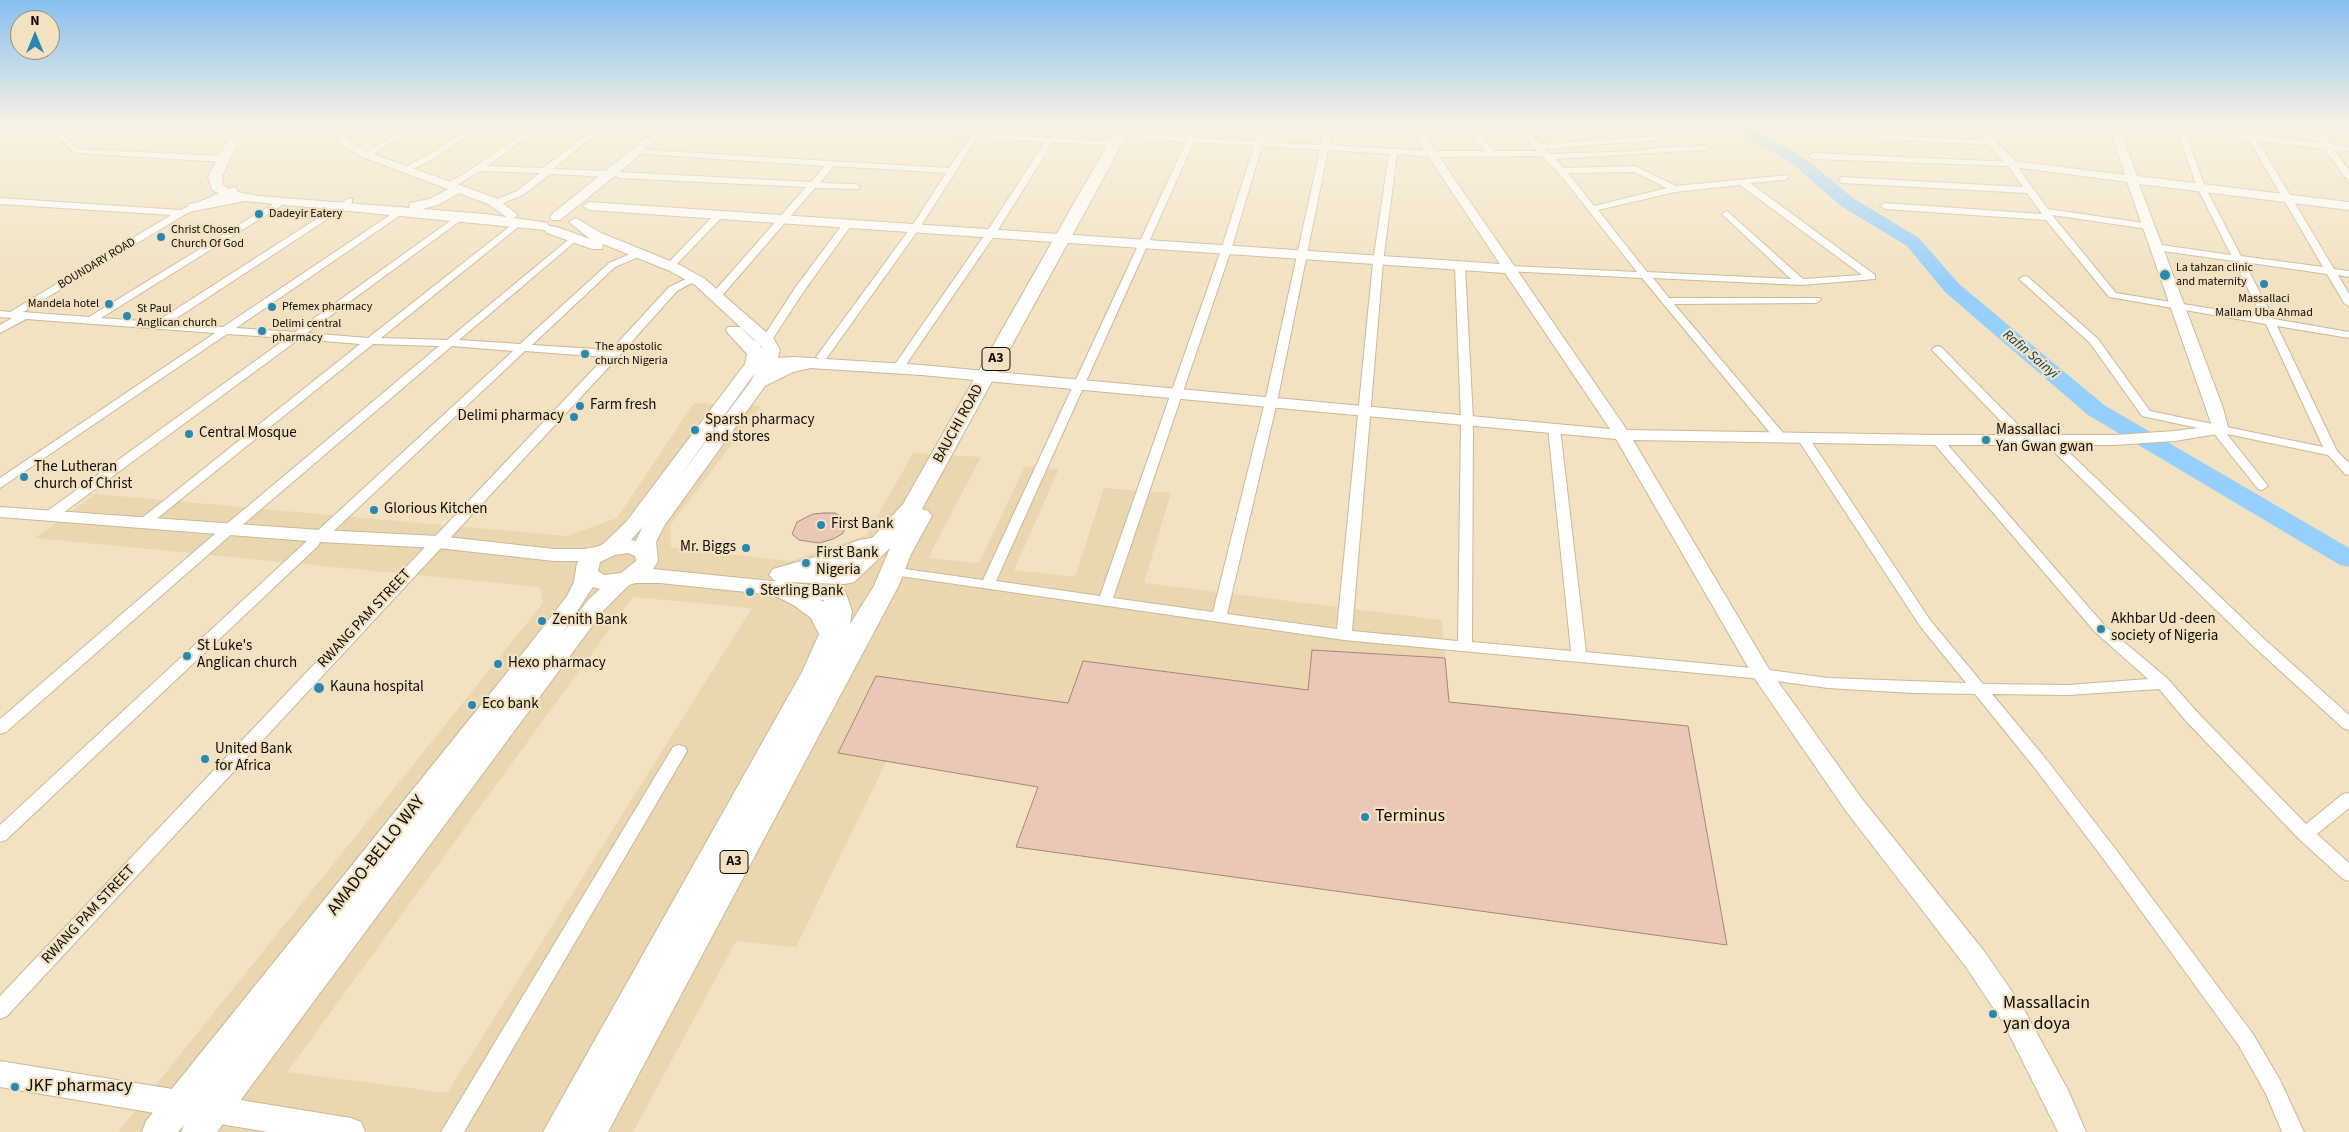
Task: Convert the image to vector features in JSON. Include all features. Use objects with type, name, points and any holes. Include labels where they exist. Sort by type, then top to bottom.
[{"type":"highway","name":"BAUCHI ROAD","points":[[887,583],[991,376],[1100,179]]},
{"type":"highway","name":"BAUCHI ROAD","points":[[840,586],[891,534],[913,506],[991,376]]},
{"type":"highway","points":[[833,635],[822,613],[781,581],[840,558],[891,534]]},
{"type":"highway","points":[[840,586],[842,601],[858,603],[873,600],[887,583]]},
{"type":"highway","name":"A3","points":[[587,1132],[887,583]]},
{"type":"highway","name":"A3","points":[[562,1132],[811,681],[833,635],[839,611],[840,586]]},
{"type":"main road","points":[[190,207],[204,193],[213,179]]},
{"type":"main road","points":[[216,179],[215,182],[228,190],[259,200]]},
{"type":"main road","points":[[409,208],[432,202],[453,187]]},
{"type":"main road","points":[[228,190],[270,197],[409,208],[575,227],[659,271],[687,281],[716,296],[762,352]]},
{"type":"main road","points":[[190,207],[231,200],[345,203]]},
{"type":"main road","points":[[409,208],[461,216],[515,219]]},
{"type":"main road","points":[[633,256],[671,265],[762,352],[785,350],[814,359]]},
{"type":"main road","name":"AMADO-BELLO WAY","points":[[205,1121],[596,605],[627,578],[643,568],[654,524],[758,382],[762,352]]},
{"type":"main road","name":"AMADO-BELLO WAY","points":[[158,1132],[538,650],[576,599],[586,582],[588,563],[633,526],[762,352]]},
{"type":"main road","points":[[758,382],[787,368],[814,359]]},
{"type":"main road","points":[[606,550],[630,546],[646,554],[651,561],[663,564],[781,581]]},
{"type":"main road","points":[[586,572],[599,582],[660,576],[781,581],[840,586]]},
{"type":"street","points":[[144,522],[370,341],[515,219],[496,203],[429,179]]},
{"type":"street","points":[[453,187],[464,179]]},
{"type":"street","points":[[496,203],[520,193],[537,179]]},
{"type":"street","points":[[551,223],[610,179]]},
{"type":"street","points":[[0,728],[448,343],[575,227],[589,206],[612,179]]},
{"type":"street","points":[[691,179],[856,187]]},
{"type":"street","points":[[716,296],[818,179]]},
{"type":"street","points":[[814,359],[916,227],[947,179]]},
{"type":"street","points":[[898,367],[991,233],[1025,179]]},
{"type":"street","points":[[988,584],[1173,179]]},
{"type":"street","points":[[1104,601],[1226,250],[1247,179]]},
{"type":"street","points":[[1219,617],[1271,402],[1318,179]]},
{"type":"street","points":[[1344,635],[1378,262],[1389,179]]},
{"type":"street","points":[[1449,179],[1622,434],[1762,674],[1854,805],[1988,978],[2027,1039],[2072,1132]]},
{"type":"street","points":[[1568,179],[1666,301],[1780,437]]},
{"type":"street","points":[[1655,179],[1675,189]]},
{"type":"street","points":[[1592,209],[1675,189],[1758,179]]},
{"type":"street","points":[[2021,179],[2046,214],[2113,295],[2349,335]]},
{"type":"street","points":[[2217,430],[2220,426],[2215,408],[2131,179],[2349,206]]},
{"type":"street","points":[[2198,179],[2236,258],[2270,322],[2332,452],[2349,471]]},
{"type":"street","points":[[2275,179],[2349,303]]},
{"type":"street","points":[[589,206],[916,227],[1143,246],[1226,250],[1378,262],[1801,282],[1871,277],[1741,180]]},
{"type":"street","points":[[1842,180],[2029,190]]},
{"type":"street","name":"BOUNDARY ROAD","points":[[12,314],[190,207],[228,190]]},
{"type":"street","points":[[0,201],[190,207]]},
{"type":"street","points":[[93,319],[281,202]]},
{"type":"street","points":[[159,324],[345,203]]},
{"type":"street","points":[[1885,206],[2046,214],[2148,226]]},
{"type":"street","points":[[0,484],[225,330],[409,208]]},
{"type":"street","points":[[671,265],[719,214]]},
{"type":"street","points":[[1727,214],[1801,282]]},
{"type":"street","points":[[51,515],[461,216]]},
{"type":"street","points":[[762,352],[799,290],[848,223]]},
{"type":"street","points":[[2155,247],[2349,274]]},
{"type":"street","points":[[0,835],[612,265],[633,256]]},
{"type":"street","points":[[1460,266],[1467,420],[1465,646]]},
{"type":"street","points":[[2024,280],[2094,341],[2146,414],[2332,452]]},
{"type":"street","name":"RWANG PAM STREET","points":[[0,1010],[432,547],[615,354],[673,289],[687,281]]},
{"type":"street","points":[[1666,301],[1816,300]]},
{"type":"street","points":[[0,314],[93,319],[370,341],[448,343],[615,354]]},
{"type":"street","points":[[0,330],[25,315]]},
{"type":"street","points":[[1937,349],[2026,440]]},
{"type":"street","points":[[814,359],[1622,434],[1937,440],[2114,440],[2175,436],[2217,430]]},
{"type":"street","points":[[1554,428],[1579,656]]},
{"type":"street","points":[[2217,430],[2262,486]]},
{"type":"street","points":[[1803,438],[1925,623],[1979,688],[2111,856],[2246,1040],[2273,1087],[2293,1132]]},
{"type":"street","points":[[1937,440],[2100,629],[2163,683],[2192,717],[2305,834],[2349,874]]},
{"type":"street","points":[[2049,440],[2257,641],[2349,724]]},
{"type":"street","points":[[0,512],[144,522],[226,533]]},
{"type":"street","points":[[0,518],[554,555],[584,555],[606,550]]},
{"type":"street","points":[[432,547],[560,564],[586,572]]},
{"type":"street","points":[[887,583],[988,584],[1344,635],[1762,674],[1837,684],[1913,688],[2068,690],[2163,683]]},
{"type":"street","points":[[452,1132],[679,751]]},
{"type":"street","points":[[2305,834],[2349,799]]},
{"type":"street","points":[[0,1074],[179,1105],[205,1121],[351,1132]]},
{"type":"shaded area","points":[[694,403],[761,406],[671,524],[671,548],[791,561],[867,535],[913,453],[981,457],[928,558],[979,563],[1025,466],[1059,469],[1014,570],[1075,577],[1104,488],[1171,493],[1144,583],[1442,620],[1445,658],[1312,650],[1308,690],[1083,661],[1068,703],[887,760],[796,947],[736,941],[633,1132],[118,1132],[543,603],[540,587],[35,538],[95,494],[567,536],[617,518]],"holes":[[[633,597],[752,608],[447,1093],[287,1072]]]},
{"type":"building","name":"First Bank","points":[[835,513],[842,517],[846,528],[842,534],[819,543],[799,540],[792,534],[797,522],[813,514]]},
{"type":"building","name":"Terminus","points":[[1312,650],[1445,658],[1449,702],[1688,726],[1727,945],[1016,847],[1038,787],[838,753],[876,676],[1068,703],[1083,661],[1308,690]]},
{"type":"waterway","name":"Rafin Sainyi","points":[[1820,179],[1847,202],[1913,242],[1952,288],[2096,410],[2349,559]]},
{"type":"place","name":"Dadeyir Eatery","points":[[259,214]]},
{"type":"place","name":"Christ Chosen Church Of God","points":[[161,237]]},
{"type":"place","name":"La tahzan clinic and maternity","points":[[2165,275]]},
{"type":"place","name":"Massallaci Mallam Uba Ahmad","points":[[2264,284]]},
{"type":"place","name":"Mandela hotel","points":[[109,304]]},
{"type":"place","name":"Pfemex pharmacy","points":[[272,307]]},
{"type":"place","name":"St Paul Anglican church","points":[[127,316]]},
{"type":"place","name":"Delimi central pharmacy","points":[[262,331]]},
{"type":"place","name":"The apostolic church Nigeria","points":[[585,354]]},
{"type":"place","name":"Farm fresh","points":[[580,406]]},
{"type":"place","name":"Delimi pharmacy","points":[[574,417]]},
{"type":"place","name":"Sparsh pharmacy and stores","points":[[695,430]]},
{"type":"place","name":"Central Mosque","points":[[189,434]]},
{"type":"place","name":"Massallaci Yan Gwan gwan","points":[[1986,440]]},
{"type":"place","name":"The Lutheran church of Christ","points":[[24,477]]},
{"type":"place","name":"Glorious Kitchen","points":[[374,510]]},
{"type":"place","name":"First Bank","points":[[821,525]]},
{"type":"place","name":"Mr. Biggs","points":[[746,548]]},
{"type":"place","name":"First Bank Nigeria","points":[[806,563]]},
{"type":"place","name":"Sterling Bank","points":[[750,592]]},
{"type":"place","name":"Zenith Bank","points":[[542,621]]},
{"type":"place","name":"Akhbar Ud -deen society of Nigeria","points":[[2101,629]]},
{"type":"place","name":"St Luke's Anglican church","points":[[187,656]]},
{"type":"place","name":"Hexo pharmacy","points":[[498,664]]},
{"type":"place","name":"Kauna hospital","points":[[319,688]]},
{"type":"place","name":"Eco bank","points":[[472,705]]},
{"type":"place","name":"United Bank for Africa","points":[[205,759]]},
{"type":"place","name":"Terminus","points":[[1365,817]]},
{"type":"place","name":"Massallacin yan doya","points":[[1993,1014]]},
{"type":"place","name":"JKF pharmacy","points":[[15,1087]]}]
